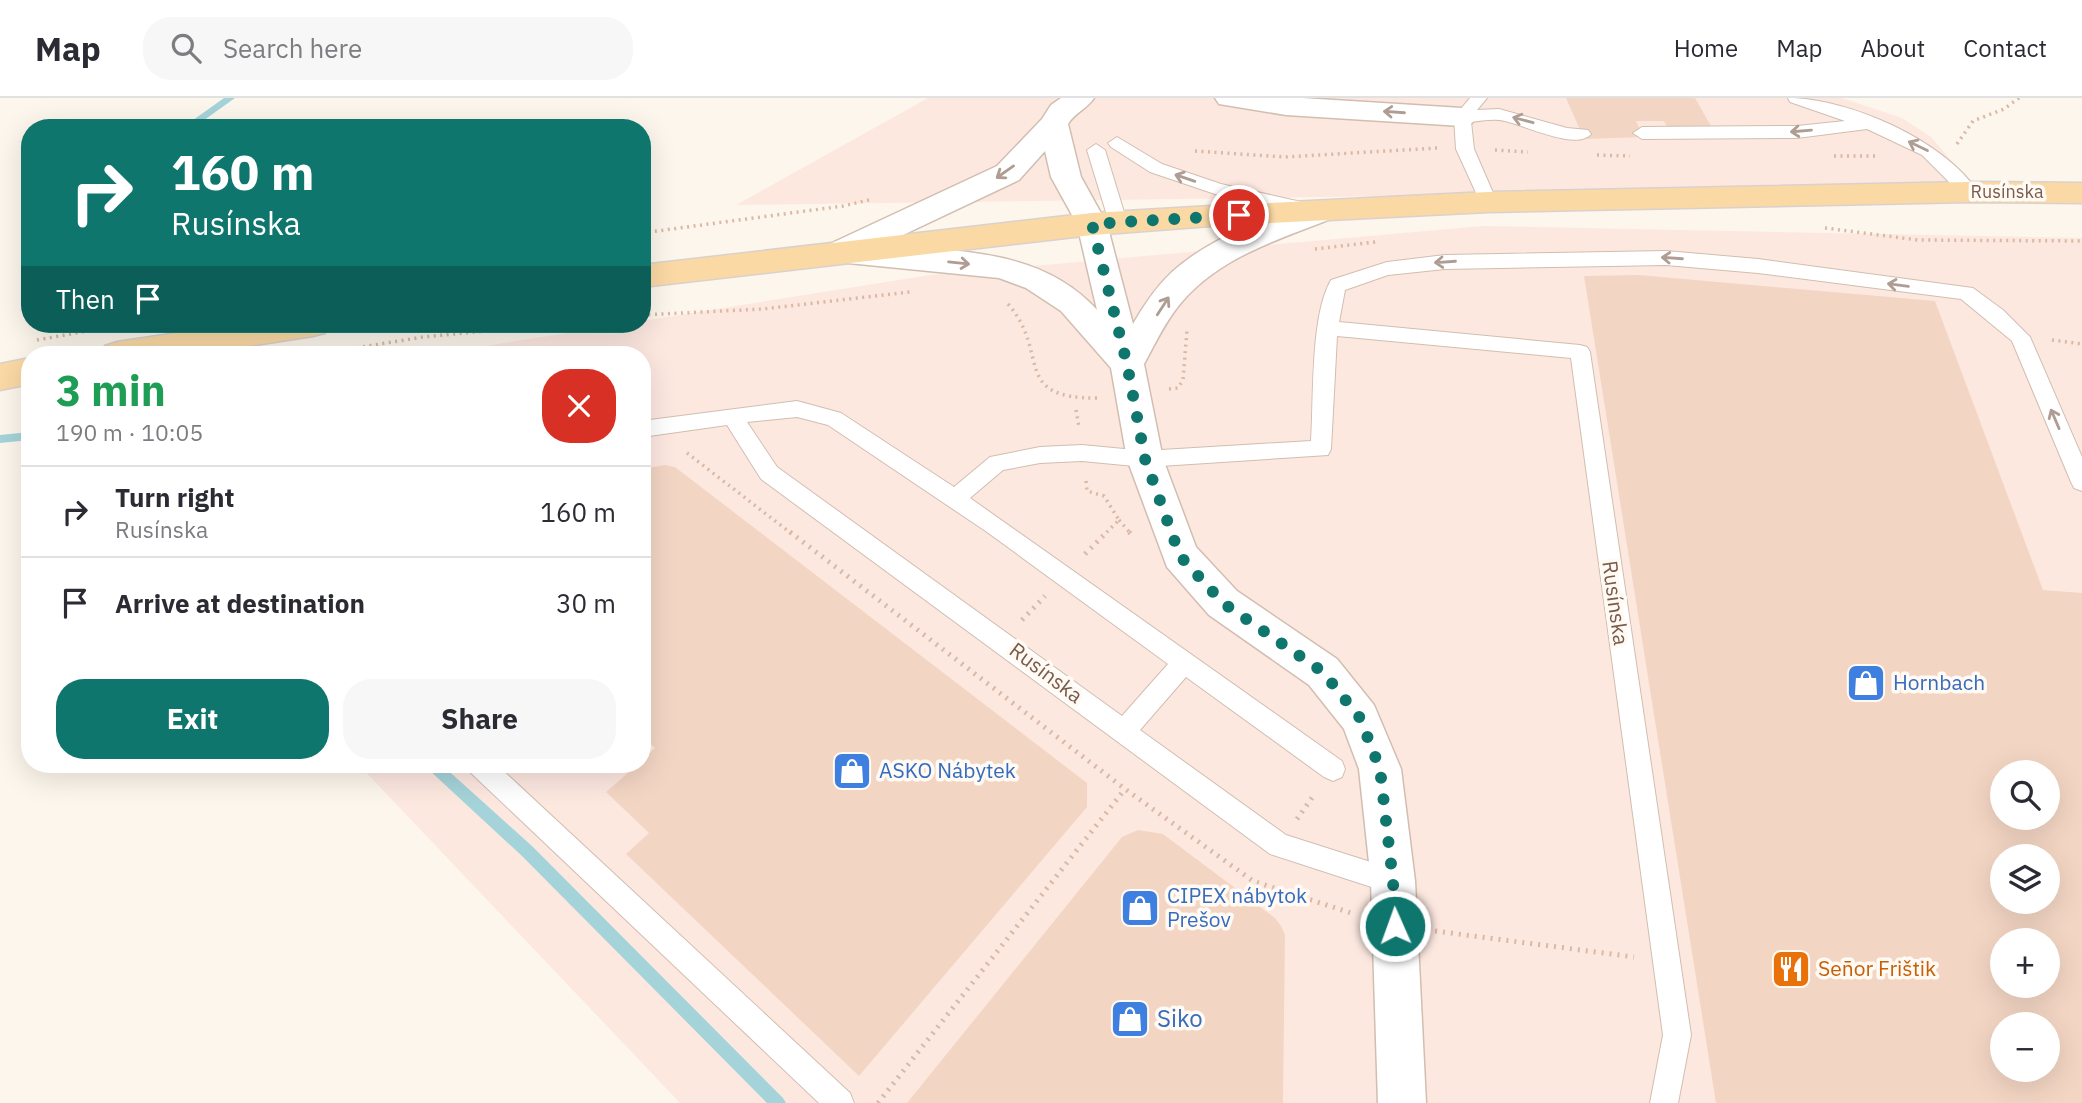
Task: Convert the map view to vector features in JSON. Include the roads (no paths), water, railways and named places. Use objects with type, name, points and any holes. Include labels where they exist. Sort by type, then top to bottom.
[{"type":"main road","name":"Rusínska","points":[[651,275],[1105,223],[1488,202],[1969,191],[2082,193]]},
{"type":"main road","points":[[110,342],[320,338]]},
{"type":"main road","points":[[0,377],[21,362]]},
{"type":"street","points":[[843,251],[1007,173],[1054,124],[1061,111],[1080,98]]},
{"type":"street","points":[[1228,98],[1286,106],[1471,107]]},
{"type":"street","points":[[1054,124],[1066,177],[1105,223],[1145,459],[1180,556],[1223,603],[1323,672],[1360,718],[1380,769],[1393,881],[1402,1103]]},
{"type":"street","points":[[1127,364],[1168,298],[1191,275],[1222,251],[1322,211]]},
{"type":"street","points":[[843,251],[1002,267],[1037,280],[1072,303],[1127,364]]},
{"type":"lane","points":[[1796,98],[1869,123],[1928,150],[1969,191]]},
{"type":"lane","points":[[1488,202],[1465,149],[1471,107],[1566,134],[1581,134]]},
{"type":"lane","points":[[1642,133],[1797,132],[1869,123]]},
{"type":"lane","points":[[1117,143],[1156,168],[1218,189],[1322,211]]},
{"type":"lane","points":[[1096,150],[1105,223]]},
{"type":"lane","points":[[955,499],[997,463],[1040,456],[1082,453],[1145,459],[1321,449],[1328,328],[1332,298],[1338,285],[1387,269],[1445,262],[1666,257],[1965,293],[1996,315],[2020,337],[2082,482]]},
{"type":"lane","name":"Rusínska","points":[[1328,328],[1580,352],[1677,1035],[1664,1103]]},
{"type":"lane","points":[[651,428],[797,408],[835,419],[955,499],[1333,769]]},
{"type":"lane","name":"Rusínska","points":[[732,416],[769,473],[1002,640],[1279,845],[1393,881]]},
{"type":"lane","points":[[1123,732],[1185,661]]},
{"type":"lane","points":[[489,773],[840,1103]]},
{"type":"waterway","points":[[199,119],[230,98]]},
{"type":"waterway","points":[[0,439],[21,437]]},
{"type":"waterway","points":[[442,773],[527,851],[778,1103]]},
{"type":"place","name":"Hornbach","points":[[1866,683]]},
{"type":"place","name":"ASKO Nábytek","points":[[852,771]]},
{"type":"place","name":"CIPEX nábytok Prešov","points":[[1140,908]]},
{"type":"place","name":"Señor Frištik","points":[[1791,969]]},
{"type":"place","name":"Siko","points":[[1130,1019]]}]
